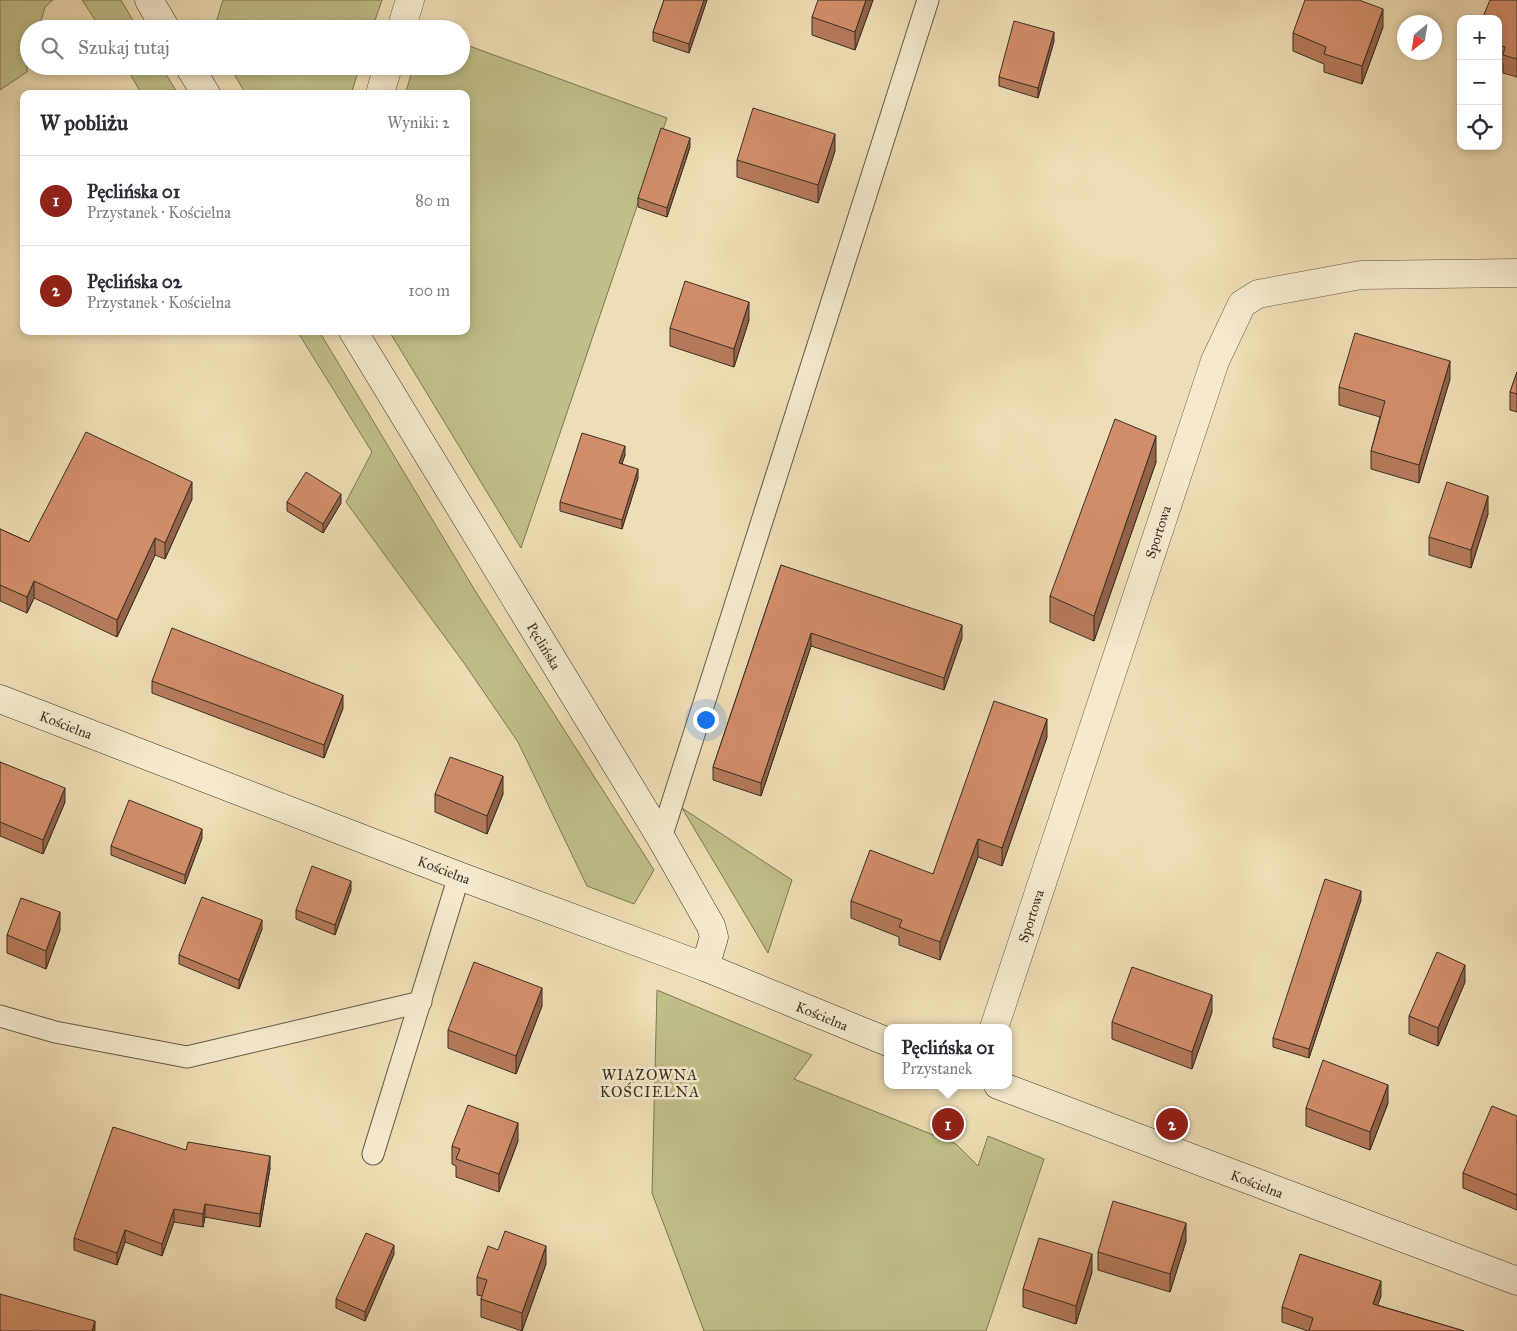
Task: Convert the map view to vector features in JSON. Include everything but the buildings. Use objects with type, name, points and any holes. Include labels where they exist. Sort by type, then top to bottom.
[{"type":"street","points":[[149,0],[161,20]]},
{"type":"street","points":[[403,20],[410,0]]},
{"type":"street","points":[[194,75],[204,90]]},
{"type":"street","points":[[381,90],[385,75]]},
{"type":"street","name":"Sportowa","points":[[995,1024],[1215,361],[1242,304],[1258,294],[1275,289],[1361,275],[1517,273]]},
{"type":"street","name":"Pęclińska","points":[[355,335],[661,838],[711,926],[714,937],[705,967]]},
{"type":"street","name":"Kościelna","points":[[0,699],[460,876],[705,967],[884,1040]]},
{"type":"street","name":"Kościelna","points":[[1009,1089],[1517,1282]]},
{"type":"lane","points":[[661,838],[928,0]]},
{"type":"lane","points":[[374,1154],[460,876]]},
{"type":"lane","points":[[0,1016],[55,1032],[187,1057],[421,1002]]},
{"type":"shaded area","points":[[0,0],[53,0],[45,7],[41,20],[20,20],[20,75],[22,75],[0,90]]},
{"type":"shaded area","points":[[82,0],[121,0],[133,20],[95,20]]},
{"type":"shaded area","points":[[223,0],[382,0],[375,20],[217,20]]},
{"type":"shaded area","points":[[470,46],[667,118],[521,548],[391,335],[470,335],[470,90],[406,90],[411,75],[470,75]]},
{"type":"shaded area","points":[[130,75],[166,75],[176,90],[140,90]]},
{"type":"shaded area","points":[[234,75],[357,75],[352,90],[244,90]]},
{"type":"shaded area","points":[[299,335],[321,335],[474,589],[654,870],[634,904],[587,886],[518,742],[464,663],[346,502],[372,452]]},
{"type":"shaded area","points":[[682,808],[792,880],[768,953]]},
{"type":"shaded area","points":[[657,990],[812,1055],[794,1079],[956,1144],[978,1166],[988,1136],[1044,1159],[986,1331],[704,1331],[652,1193]]},
{"type":"place","name":"Pęclińska 01","points":[[948,1124]]},
{"type":"place","name":"Pęclińska 02","points":[[1172,1124]]},
{"type":"district","name":"WIĄZOWNA KOŚCIELNA","points":[[650,1084]]}]
